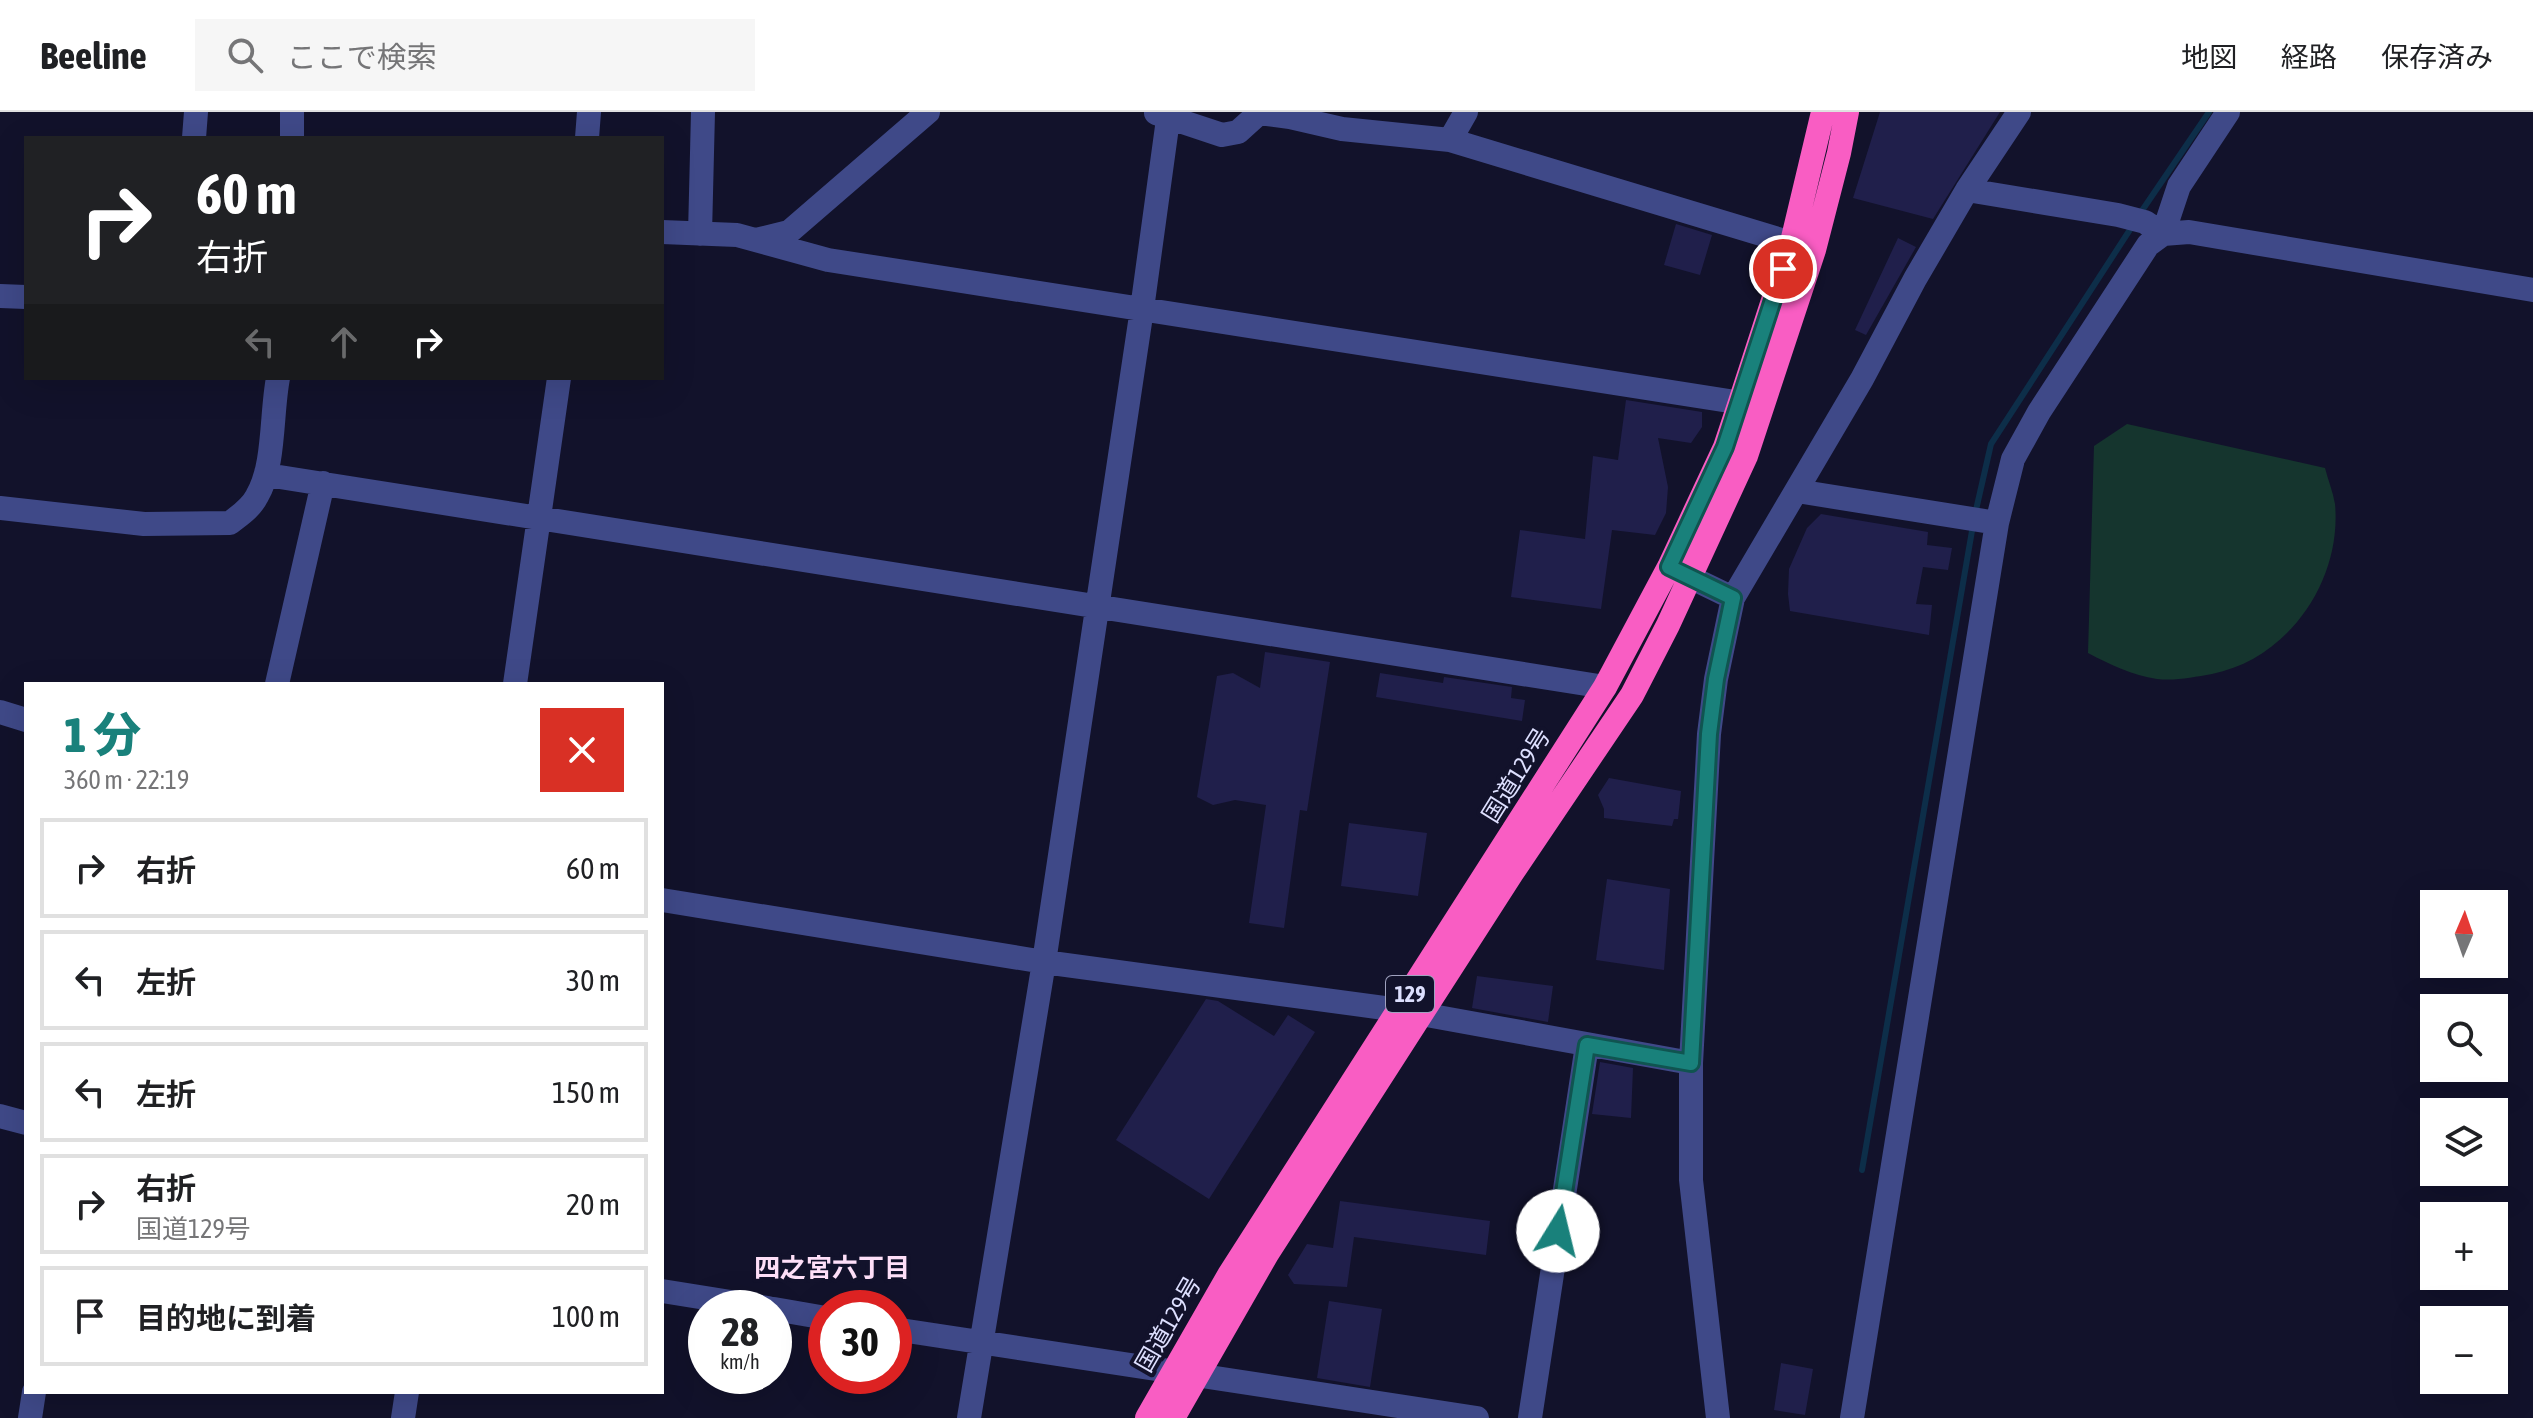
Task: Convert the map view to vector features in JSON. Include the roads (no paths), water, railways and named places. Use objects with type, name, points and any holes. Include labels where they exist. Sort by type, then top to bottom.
[{"type":"highway","name":"国道129号","points":[[1803,246],[1823,112]]},
{"type":"highway","name":"国道129号","points":[[1173,1418],[1411,1012],[1605,687],[1680,572],[1746,456],[1752,404],[1847,112]]},
{"type":"highway","name":"国道129号","points":[[1147,1418],[1229,1275],[1411,1012],[1512,873],[1632,695],[1680,572]]},
{"type":"street","points":[[194,136],[196,112]]},
{"type":"street","points":[[292,112],[292,136]]},
{"type":"street","points":[[587,136],[589,112]]},
{"type":"street","points":[[700,234],[703,112]]},
{"type":"street","points":[[753,240],[789,232],[928,112]]},
{"type":"street","points":[[1450,140],[1466,112]]},
{"type":"street","points":[[1718,1418],[1691,1180],[1691,1063],[1709,734],[1716,679],[1733,598],[1967,190],[2019,112]]},
{"type":"street","points":[[1852,1418],[1997,523],[2013,459],[2039,412],[2148,245],[2154,228],[2179,186],[2228,112]]},
{"type":"street","points":[[969,1418],[1044,962],[1142,309],[1164,114],[1222,135],[1238,132],[1259,113],[1342,129],[1450,140],[1803,246]]},
{"type":"street","points":[[1967,190],[2118,215],[2154,228],[2533,290]]},
{"type":"street","points":[[664,232],[737,235],[828,260],[1752,404]]},
{"type":"street","points":[[0,296],[24,297]]},
{"type":"street","points":[[0,508],[144,524],[230,523],[251,506],[267,475],[278,380]]},
{"type":"street","points":[[515,682],[559,380]]},
{"type":"street","points":[[267,475],[1605,687]]},
{"type":"street","points":[[277,682],[323,483]]},
{"type":"street","points":[[1797,491],[1997,523]]},
{"type":"street","points":[[1680,572],[1733,598]]},
{"type":"street","points":[[0,712],[24,719]]},
{"type":"street","points":[[664,900],[1044,962],[1411,1012],[1691,1063]]},
{"type":"street","points":[[1530,1418],[1587,1045]]},
{"type":"street","points":[[0,1116],[24,1122]]},
{"type":"street","points":[[664,1291],[688,1295]]},
{"type":"street","points":[[912,1332],[1477,1418]]},
{"type":"street","points":[[30,1418],[34,1394]]},
{"type":"street","points":[[403,1418],[407,1394]]},
{"type":"waterway","points":[[2139,215],[2209,112]]},
{"type":"waterway","points":[[1976,510],[1991,444],[2133,225]]},
{"type":"waterway","points":[[1862,1170],[1973,525]]},
{"type":"district","name":"四之宮六丁目","points":[[832,1268]]}]
